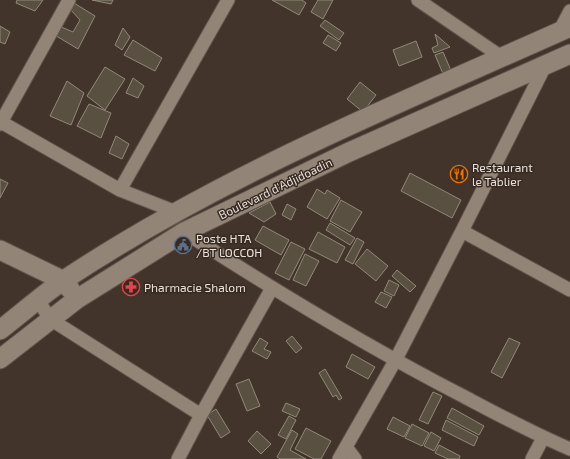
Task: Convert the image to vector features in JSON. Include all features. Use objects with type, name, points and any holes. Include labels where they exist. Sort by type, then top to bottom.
[{"type":"main road","name":"Boulevard d'Adjidoadin","points":[[0,330],[64,281],[176,212],[288,154],[500,56],[565,29]]},
{"type":"main road","name":"Boulevard d'Adjidoadin","points":[[0,359],[77,299],[184,232],[347,153],[570,54]]},
{"type":"main road","points":[[0,250],[64,281],[77,299]]},
{"type":"street","points":[[69,0],[0,123],[120,190],[176,212]]},
{"type":"street","points":[[120,190],[228,0]]},
{"type":"street","points":[[418,0],[500,56]]},
{"type":"street","points":[[565,29],[570,11]]},
{"type":"street","points":[[339,459],[395,361],[546,64]]},
{"type":"street","points":[[462,231],[570,290]]},
{"type":"street","points":[[184,232],[272,288],[395,361],[543,438],[570,448]]},
{"type":"street","points":[[178,459],[272,288]]},
{"type":"street","points":[[38,300],[50,319],[201,415]]},
{"type":"street","points":[[532,459],[543,438]]},
{"type":"street","points":[[346,447],[355,459]]},
{"type":"building","points":[[17,0],[43,0],[35,11],[16,3]]},
{"type":"building","points":[[92,0],[113,0],[111,4]]},
{"type":"building","points":[[272,0],[302,0],[306,3],[299,15]]},
{"type":"building","points":[[318,0],[333,0],[323,19],[311,12]]},
{"type":"building","points":[[74,3],[95,16],[78,49],[53,34],[59,26],[73,32],[80,20],[71,10]]},
{"type":"building","points":[[325,20],[344,33],[339,40],[320,26]]},
{"type":"building","points":[[0,26],[10,32],[5,44],[0,42]]},
{"type":"building","points":[[123,28],[130,37],[122,50],[115,45]]},
{"type":"building","points":[[435,34],[450,47],[434,53],[432,48],[438,45]]},
{"type":"building","points":[[328,35],[341,43],[336,51],[323,43]]},
{"type":"building","points":[[133,40],[162,58],[155,71],[124,55]]},
{"type":"building","points":[[416,41],[422,57],[399,66],[393,50]]},
{"type":"building","points":[[443,52],[452,73],[444,76],[435,55]]},
{"type":"building","points":[[105,67],[125,79],[105,110],[87,96]]},
{"type":"building","points":[[133,78],[144,86],[138,98],[126,93]]},
{"type":"building","points":[[67,81],[84,93],[71,125],[50,116]]},
{"type":"building","points":[[360,82],[376,95],[363,112],[347,99]]},
{"type":"building","points":[[89,104],[111,113],[101,138],[77,126]]},
{"type":"building","points":[[116,136],[129,144],[122,159],[109,153]]},
{"type":"building","points":[[410,173],[461,200],[452,218],[401,191]]},
{"type":"building","points":[[0,179],[8,183],[0,198]]},
{"type":"building","points":[[317,189],[325,194],[327,190],[340,198],[327,219],[307,207]]},
{"type":"building","points":[[341,200],[362,212],[350,232],[330,221]]},
{"type":"building","points":[[270,202],[276,214],[264,222],[249,213]]},
{"type":"building","points":[[287,204],[296,209],[291,220],[282,215]]},
{"type":"building","points":[[330,223],[355,238],[350,245],[326,230]]},
{"type":"building","points":[[263,226],[289,240],[281,255],[255,240]]},
{"type":"building","points":[[318,232],[345,247],[337,263],[309,249]]},
{"type":"building","points":[[357,238],[364,242],[353,264],[345,260]]},
{"type":"building","points":[[291,242],[305,249],[289,280],[275,273]]},
{"type":"building","points":[[367,249],[388,266],[376,281],[355,264]]},
{"type":"building","points":[[305,254],[319,261],[306,286],[293,280]]},
{"type":"building","points":[[397,270],[416,286],[410,292],[392,276]]},
{"type":"building","points":[[389,280],[399,285],[394,296],[384,291]]},
{"type":"building","points":[[381,292],[392,297],[386,308],[375,302]]},
{"type":"building","points":[[292,336],[302,348],[296,353],[286,341]]},
{"type":"building","points":[[260,338],[268,343],[264,349],[271,352],[267,359],[252,351]]},
{"type":"building","points":[[509,338],[520,343],[502,378],[491,372]]},
{"type":"building","points":[[352,354],[375,367],[368,379],[346,367]]},
{"type":"building","points":[[325,369],[342,398],[339,400],[336,395],[333,397],[319,373]]},
{"type":"building","points":[[249,379],[260,406],[247,411],[236,384]]},
{"type":"building","points":[[433,392],[442,396],[428,424],[419,420]]},
{"type":"building","points":[[286,403],[300,409],[296,417],[282,411]]},
{"type":"building","points":[[452,408],[484,426],[479,435],[447,418]]},
{"type":"building","points":[[216,409],[230,432],[221,438],[207,415]]},
{"type":"building","points":[[289,416],[296,420],[286,439],[278,435]]},
{"type":"building","points":[[393,417],[410,426],[404,437],[387,429]]},
{"type":"building","points":[[446,420],[478,437],[474,446],[442,430]]},
{"type":"building","points":[[412,424],[429,433],[422,446],[405,438]]},
{"type":"building","points":[[306,428],[331,441],[321,459],[314,459],[295,449]]},
{"type":"building","points":[[292,430],[298,434],[290,450],[306,459],[280,459],[277,457]]},
{"type":"building","points":[[257,431],[271,444],[261,454],[248,441]]},
{"type":"building","points":[[431,432],[441,438],[434,451],[424,446]]},
{"type":"building","points":[[439,445],[460,456],[459,459],[448,459],[435,453]]},
{"type":"place","name":"Restaurant le Tablier","points":[[459,174]]},
{"type":"place","name":"Poste HTA /BT LOCCOH","points":[[183,245]]},
{"type":"place","name":"Pharmacie Shalom","points":[[131,287]]}]
